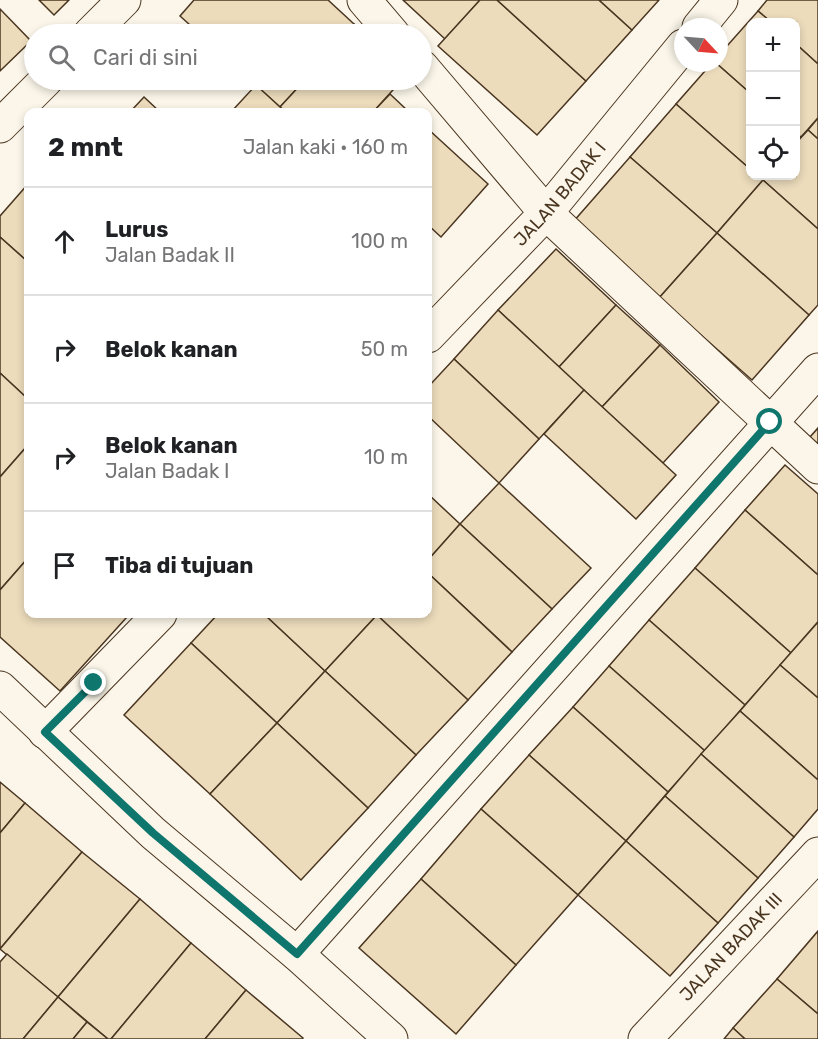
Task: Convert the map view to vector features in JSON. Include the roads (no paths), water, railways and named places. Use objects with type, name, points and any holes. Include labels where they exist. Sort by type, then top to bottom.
[{"type":"street","points":[[100,24],[124,0]]},
{"type":"street","points":[[364,0],[384,24]]},
{"type":"street","points":[[706,18],[721,0]]},
{"type":"street","name":"JALAN BADAK I","points":[[432,332],[546,213],[674,57]]},
{"type":"street","points":[[432,79],[546,213],[818,467]]},
{"type":"street","points":[[0,126],[36,90]]},
{"type":"street","points":[[297,954],[818,370]]},
{"type":"street","points":[[45,732],[156,618]]},
{"type":"street","points":[[0,688],[153,833],[297,954],[391,1039]]},
{"type":"street","name":"JALAN BADAK III","points":[[645,1039],[818,854]]}]
